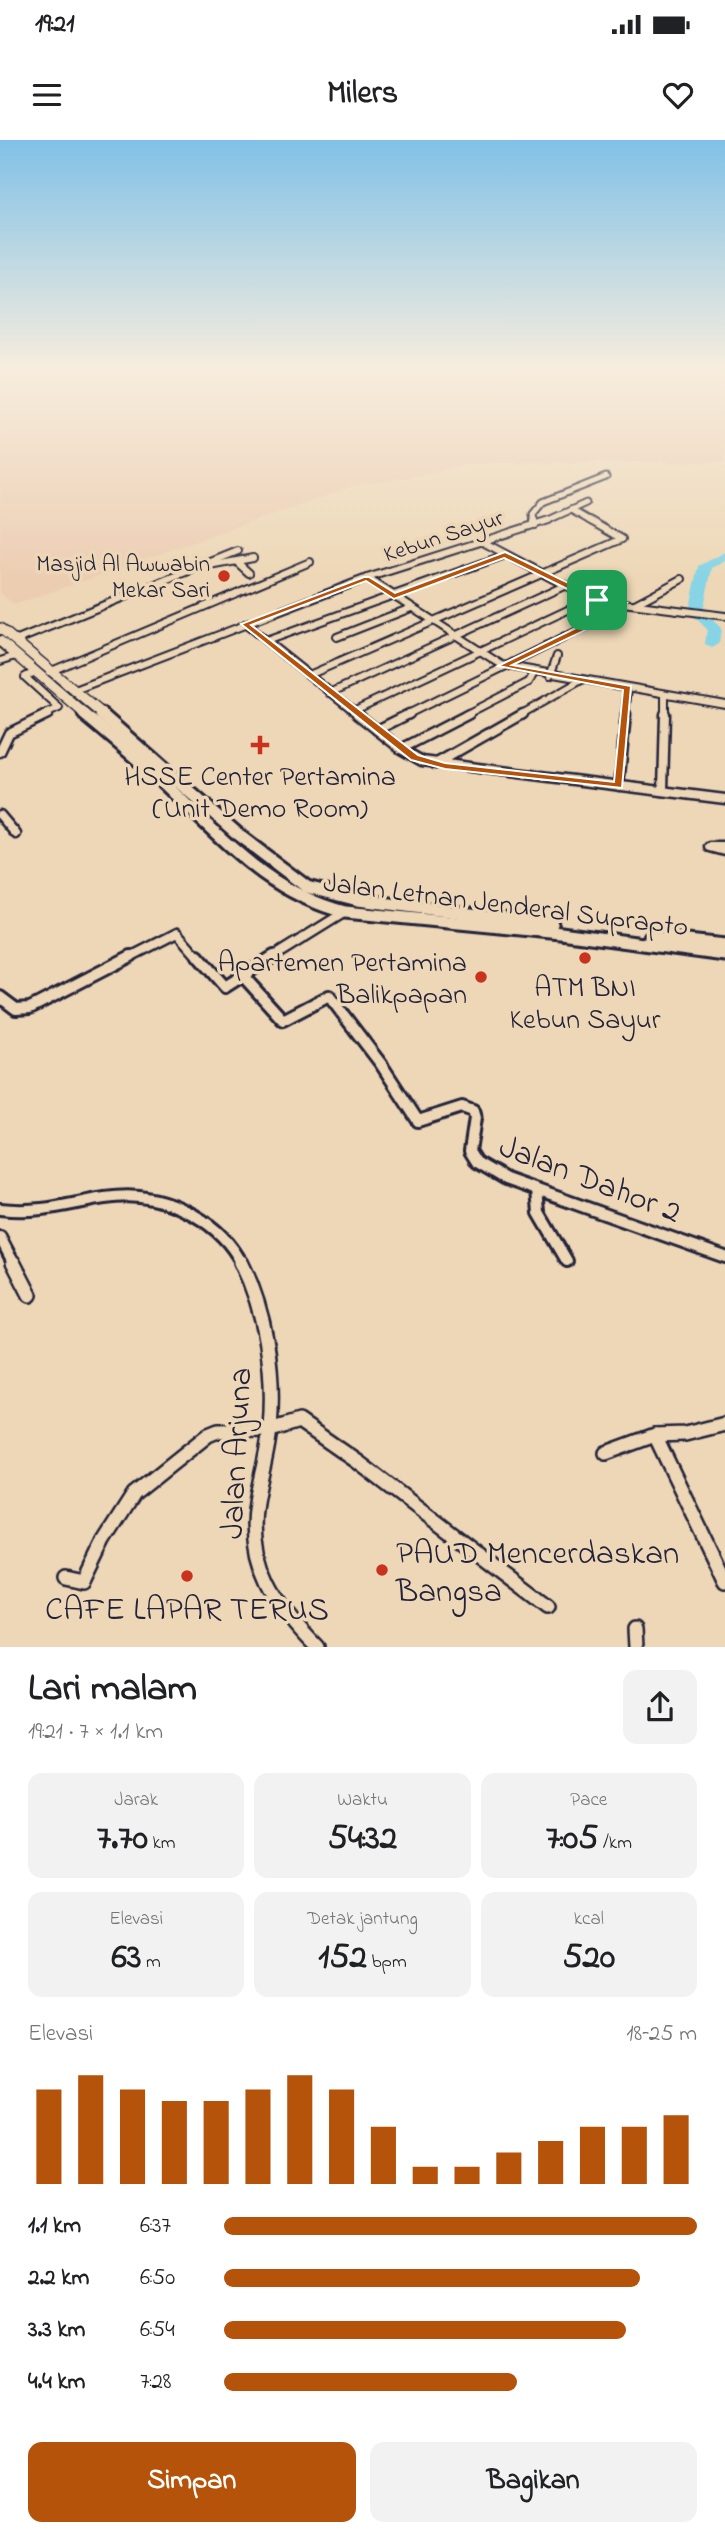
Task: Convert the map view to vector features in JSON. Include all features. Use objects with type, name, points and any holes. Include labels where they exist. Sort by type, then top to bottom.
[{"type":"main road","name":"Jalan Letnan Jenderal Suprapto","points":[[0,628],[49,672],[136,741],[241,837],[294,880],[338,897],[631,938],[725,955]]},
{"type":"main road","name":"Jalan Letnan Jenderal Suprapto","points":[[0,641],[154,774],[226,842],[295,896],[314,905],[345,912],[725,946]]},
{"type":"main road","points":[[226,842],[241,837]]},
{"type":"street","points":[[535,525],[532,515],[543,502],[606,477]]},
{"type":"street","name":"Kebun Sayur","points":[[75,690],[366,578],[562,516],[586,503]]},
{"type":"street","points":[[309,675],[622,538],[571,510]]},
{"type":"street","points":[[481,541],[526,567],[591,598],[725,616]]},
{"type":"street","points":[[15,640],[238,551]]},
{"type":"street","points":[[267,641],[505,555]]},
{"type":"street","points":[[198,568],[238,564],[253,558]]},
{"type":"street","points":[[49,672],[310,562]]},
{"type":"street","points":[[238,564],[249,573]]},
{"type":"street","points":[[366,578],[502,666],[725,704]]},
{"type":"street","points":[[635,604],[682,579]]},
{"type":"street","points":[[330,693],[564,586]]},
{"type":"street","points":[[353,711],[591,598]]},
{"type":"street","points":[[377,730],[610,615],[623,603]]},
{"type":"street","points":[[337,637],[411,608]]},
{"type":"street","points":[[245,624],[401,749],[435,764],[725,799]]},
{"type":"street","points":[[0,661],[16,656]]},
{"type":"street","points":[[550,676],[557,656]]},
{"type":"street","points":[[0,752],[9,733],[59,708],[25,677],[36,672]]},
{"type":"street","points":[[401,749],[529,681],[534,673]]},
{"type":"street","points":[[435,764],[580,681]]},
{"type":"street","points":[[619,786],[628,688]]},
{"type":"street","points":[[663,791],[666,695]]},
{"type":"street","points":[[0,815],[16,834]]},
{"type":"street","points":[[0,998],[16,1009],[30,1008],[177,933],[225,987],[345,912]]},
{"type":"street","name":"Jalan Dahor 2","points":[[243,976],[284,1020],[329,996],[381,1064],[414,1117],[424,1121],[468,1108],[475,1118],[470,1152],[477,1162],[506,1179],[691,1242],[725,1257]]},
{"type":"street","points":[[537,1190],[539,1213],[567,1261]]},
{"type":"street","name":"Jalan Arjuna","points":[[0,1209],[43,1210],[117,1195],[142,1195],[200,1219],[213,1227],[233,1249],[255,1294],[268,1362],[270,1430],[254,1503],[255,1549],[264,1580],[281,1607],[317,1647]]},
{"type":"street","points":[[0,1237],[30,1295]]},
{"type":"street","points":[[66,1578],[84,1582],[104,1541],[134,1494],[208,1435],[218,1431],[270,1430],[302,1422],[548,1607]]},
{"type":"street","points":[[606,1454],[655,1434],[685,1434],[725,1424]]},
{"type":"street","points":[[655,1434],[725,1581]]},
{"type":"street","points":[[635,1629],[636,1647]]},
{"type":"shaded area","points":[[0,438],[725,438],[725,462],[474,463],[413,477],[357,485],[14,605],[0,592]]},
{"type":"waterway","points":[[712,644],[714,628],[696,612],[706,566],[725,556]]},
{"type":"place","name":"Masjid Al Awwabin Mekar Sari","points":[[224,576]]},
{"type":"place","name":"HSSE Center Pertamina (Unit Demo Room)","points":[[260,745]]},
{"type":"place","name":"ATM BNI Kebun Sayur","points":[[585,958]]},
{"type":"place","name":"Apartemen Pertamina Balikpapan","points":[[481,977]]},
{"type":"place","name":"PAUD Mencerdaskan Bangsa","points":[[382,1570]]},
{"type":"place","name":"CAFE LAPAR TERUS","points":[[187,1576]]},
{"type":"route","points":[[505,555],[597,600],[623,603],[618,611],[502,666],[628,688],[619,786],[445,766],[415,758],[245,624],[366,578],[394,596],[505,555]]}]
